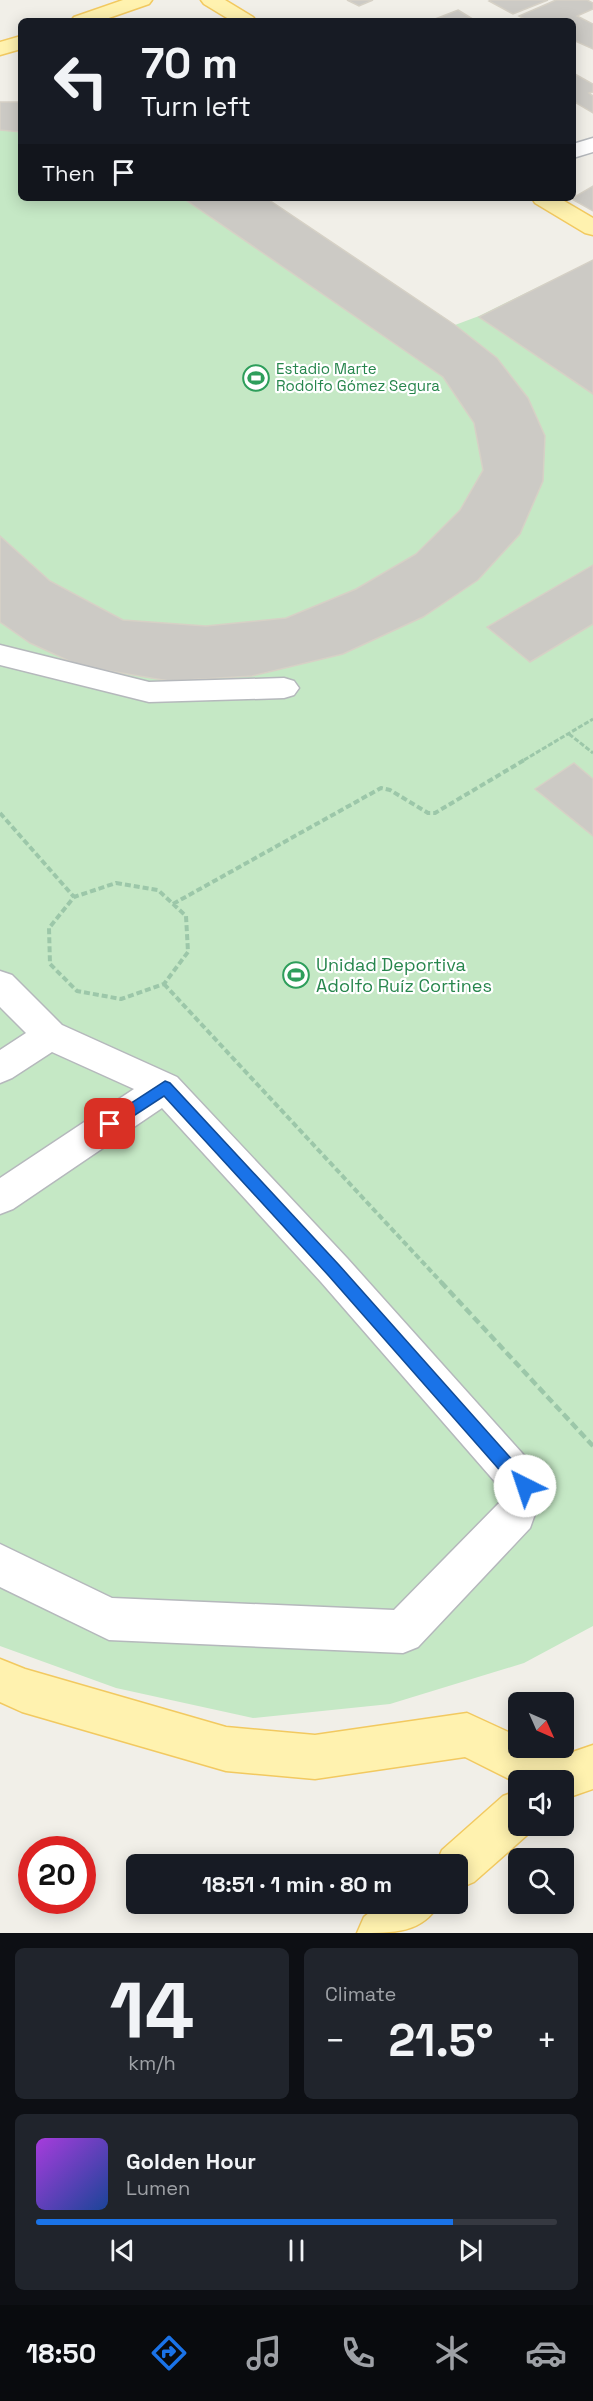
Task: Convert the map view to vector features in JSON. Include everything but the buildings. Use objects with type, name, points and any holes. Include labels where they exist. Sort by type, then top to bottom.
[{"type":"main road","points":[[90,18],[142,0]]},
{"type":"main road","points":[[211,0],[241,18]]},
{"type":"main road","points":[[0,49],[18,43]]},
{"type":"main road","points":[[548,201],[593,228]]},
{"type":"main road","points":[[0,1680],[22,1690],[226,1749],[315,1757],[467,1735],[578,1773]]},
{"type":"main road","points":[[468,1857],[508,1822]]},
{"type":"street","points":[[576,151],[593,144]]},
{"type":"street","points":[[0,656],[148,692],[284,688]]},
{"type":"street","points":[[0,985],[50,1035],[165,1087],[334,1270],[525,1486],[516,1514],[403,1632],[109,1619],[0,1565]]},
{"type":"street","points":[[0,1068],[50,1035]]},
{"type":"street","points":[[0,1198],[165,1087]]},
{"type":"path","points":[[173,904],[381,788],[390,790],[428,813],[435,813],[593,719]]},
{"type":"path","points":[[569,734],[593,753]]},
{"type":"path","points":[[0,813],[74,897]]},
{"type":"path","points":[[116,883],[158,890],[173,904],[186,916],[189,952],[164,984],[122,999],[77,991],[50,963],[49,928],[74,897],[116,883]]},
{"type":"path","points":[[164,984],[593,1446]]},
{"type":"green space","name":"Unidad Deportiva Adolfo Ruíz Cortines","points":[[0,102],[18,102],[18,201],[270,201],[455,325],[479,316],[593,260],[593,1626],[524,1663],[390,1704],[253,1718],[116,1688],[0,1646]]},
{"type":"place","name":"Estadio Marte Rodolfo Gómez Segura","points":[[256,378]]},
{"type":"place","name":"Unidad Deportiva Adolfo Ruíz Cortines","points":[[296,975]]},
{"type":"route","points":[[110,1124],[165,1087],[334,1270],[525,1486]]}]
